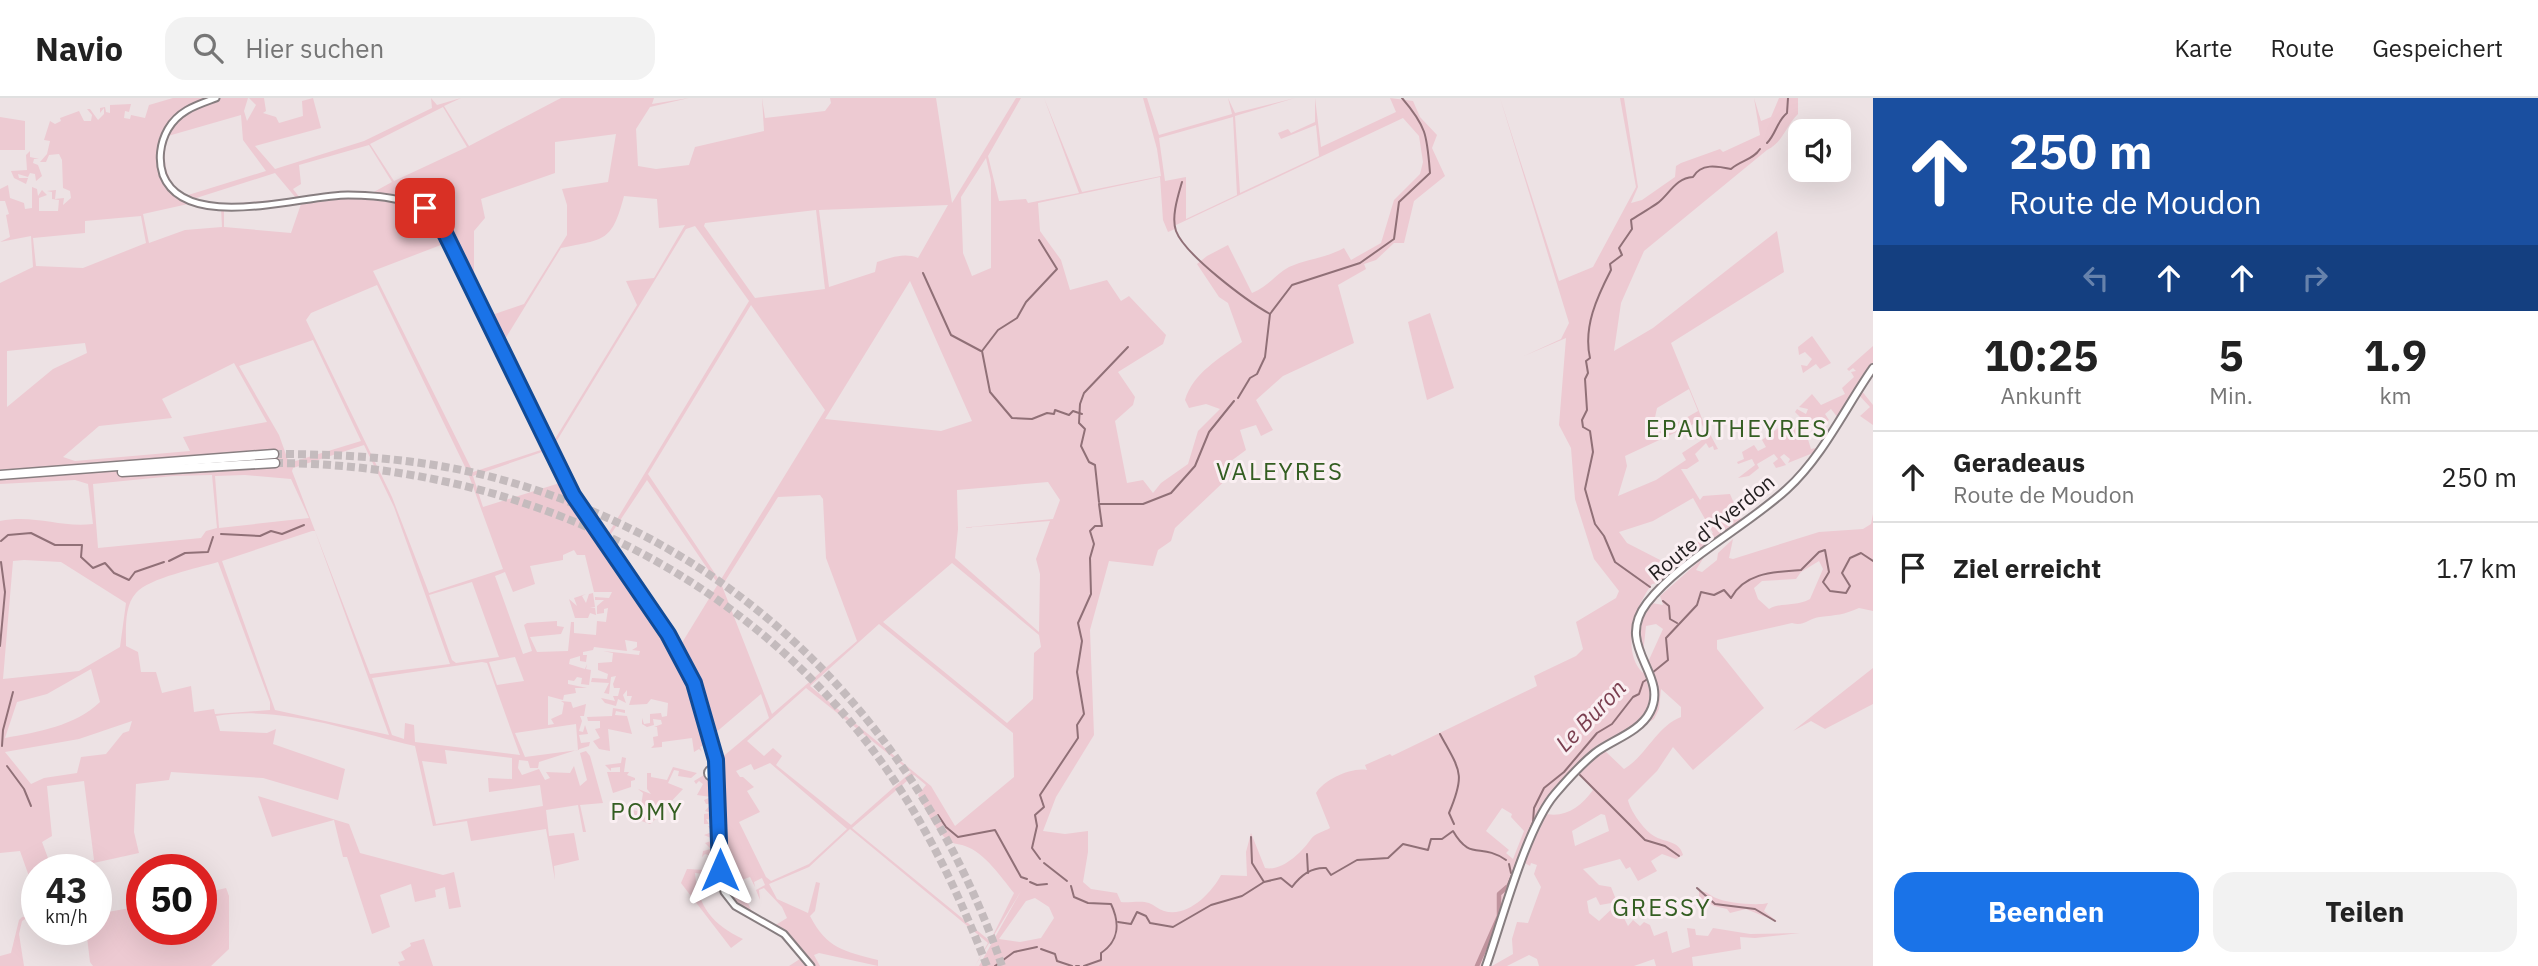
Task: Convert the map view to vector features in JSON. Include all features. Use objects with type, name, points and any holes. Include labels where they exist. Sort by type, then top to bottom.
[{"type":"highway","points":[[0,477],[274,459]]},
{"type":"main road","points":[[216,98],[182,113],[170,125],[162,141],[160,160],[163,173],[170,187],[184,199],[216,206],[343,195],[418,205],[431,212],[440,222],[573,495],[664,627],[684,662],[703,708],[714,753],[713,773],[720,801],[721,879],[726,895],[739,909],[784,934],[811,966]]},
{"type":"main road","name":"Route d'Yverdon","points":[[1486,966],[1538,821],[1549,801],[1595,753],[1646,719],[1654,703],[1654,688],[1636,641],[1638,618],[1646,605],[1677,574],[1759,513],[1798,479],[1873,368]]},
{"type":"shaded area","points":[[173,98],[248,98],[244,111],[247,121],[256,105],[249,98],[264,98],[266,111],[263,113],[276,117],[279,123],[303,116],[302,101],[313,98],[321,128],[255,146],[275,169],[364,141],[432,108],[431,98],[437,105],[461,98],[444,106],[469,146],[561,98],[654,98],[652,104],[689,98],[650,107],[636,129],[638,166],[656,169],[689,165],[695,147],[764,131],[762,98],[765,118],[825,111],[831,103],[830,98],[936,98],[952,203],[1016,98],[1021,98],[988,156],[999,201],[1026,199],[1028,203],[1079,193],[1044,98],[1082,192],[1161,176],[1157,149],[1143,98],[1147,98],[1159,135],[1232,114],[1228,98],[1235,113],[1295,98],[1235,116],[1240,193],[1319,156],[1316,125],[1281,139],[1278,133],[1288,129],[1291,133],[1315,122],[1315,98],[1321,147],[1396,112],[1390,98],[1413,101],[1420,117],[1437,135],[1432,148],[1445,176],[1414,201],[1404,243],[1394,243],[1376,260],[1364,264],[1366,269],[1338,285],[1354,343],[1283,376],[1256,400],[1273,430],[1261,436],[1256,425],[1240,430],[1246,450],[1227,464],[1232,474],[1175,528],[1171,541],[1158,550],[1153,566],[1109,561],[1090,630],[1094,735],[1056,797],[1043,831],[1065,834],[1088,831],[1083,882],[1091,889],[1117,893],[1121,902],[1146,902],[1164,911],[1173,912],[1190,908],[1205,897],[1221,875],[1247,876],[1246,852],[1251,833],[1265,868],[1272,868],[1291,860],[1312,837],[1330,828],[1316,793],[1331,779],[1353,771],[1367,770],[1365,765],[1390,754],[1392,756],[1537,686],[1534,676],[1576,656],[1583,649],[1576,622],[1616,598],[1619,591],[1594,559],[1575,499],[1571,448],[1559,425],[1566,338],[1524,356],[1561,339],[1569,323],[1500,98],[1559,281],[1593,267],[1636,187],[1620,98],[1624,98],[1638,187],[1631,203],[1642,200],[1675,177],[1676,166],[1681,163],[1720,149],[1723,152],[1760,135],[1754,98],[1761,121],[1771,117],[1779,98],[1798,98],[1798,114],[1794,119],[1788,119],[1788,127],[1777,142],[1644,251],[1621,303],[1614,351],[1653,328],[1777,231],[1784,272],[1671,343],[1703,421],[1718,449],[1714,450],[1713,446],[1709,448],[1706,443],[1695,454],[1699,461],[1687,469],[1681,469],[1700,500],[1703,496],[1730,494],[1742,522],[1662,582],[1652,584],[1636,616],[1632,653],[1643,673],[1663,629],[1656,624],[1646,626],[1643,654],[1641,627],[1647,609],[1652,603],[1663,605],[1660,596],[1704,557],[1696,570],[1702,572],[1717,560],[1718,553],[1733,539],[1729,558],[1733,559],[1819,532],[1863,529],[1871,524],[1873,514],[1873,611],[1859,608],[1800,624],[1792,623],[1717,640],[1717,649],[1764,708],[1693,770],[1673,747],[1657,771],[1628,800],[1640,823],[1648,831],[1655,837],[1678,846],[1683,855],[1676,859],[1662,854],[1651,861],[1657,871],[1638,881],[1630,867],[1626,869],[1620,859],[1583,869],[1599,885],[1611,887],[1617,902],[1600,905],[1596,897],[1587,901],[1589,913],[1599,921],[1617,904],[1628,926],[1633,920],[1640,926],[1644,922],[1650,925],[1654,936],[1667,931],[1672,953],[1690,947],[1687,928],[1695,929],[1696,935],[1708,936],[1713,928],[1750,934],[1800,933],[1740,937],[1741,949],[1692,957],[1693,966],[1656,966],[1654,959],[1634,966],[1539,966],[1537,959],[1529,955],[1507,966],[1492,966],[1513,954],[1512,939],[1517,922],[1528,923],[1541,887],[1534,874],[1537,865],[1531,863],[1530,866],[1523,862],[1486,966],[979,966],[1021,891],[975,966],[988,943],[850,829],[809,867],[769,884],[777,899],[808,913],[816,882],[820,883],[815,911],[810,916],[816,927],[830,942],[855,954],[878,960],[878,966],[819,953],[814,955],[820,966],[789,966],[803,957],[774,926],[787,918],[782,907],[764,888],[759,890],[760,900],[756,890],[765,885],[762,878],[754,882],[755,887],[750,877],[739,881],[751,910],[750,914],[727,895],[722,879],[719,773],[716,752],[705,719],[700,721],[705,721],[712,752],[705,752],[704,745],[700,747],[702,752],[699,749],[694,752],[692,738],[662,742],[662,747],[651,748],[654,745],[653,737],[658,736],[657,727],[654,727],[662,724],[661,720],[653,719],[654,725],[647,727],[642,724],[642,718],[644,724],[650,723],[650,714],[661,713],[662,717],[667,716],[668,703],[651,699],[647,704],[629,705],[632,696],[627,696],[627,690],[623,695],[626,703],[618,699],[616,706],[605,703],[601,698],[615,701],[613,696],[618,696],[620,688],[614,688],[613,684],[616,676],[611,677],[609,694],[604,693],[609,683],[591,682],[592,678],[607,679],[608,674],[598,670],[598,663],[612,662],[613,653],[603,651],[639,655],[640,651],[632,650],[637,647],[637,642],[625,640],[627,651],[594,647],[593,650],[583,652],[583,655],[587,655],[586,662],[580,661],[580,656],[570,659],[569,664],[585,669],[587,664],[586,669],[591,670],[589,685],[581,684],[582,678],[577,677],[574,681],[568,680],[568,684],[587,688],[575,688],[576,693],[564,695],[563,700],[548,696],[548,725],[554,724],[551,719],[562,714],[564,703],[561,701],[571,702],[573,708],[586,704],[584,716],[580,716],[582,721],[579,731],[583,732],[585,725],[588,734],[579,735],[581,743],[590,742],[589,746],[578,750],[576,724],[515,733],[525,757],[575,750],[539,762],[538,768],[530,768],[528,761],[519,760],[518,768],[522,775],[539,769],[545,780],[550,778],[546,772],[570,773],[574,766],[580,786],[587,780],[580,753],[586,751],[590,756],[603,803],[580,805],[586,832],[583,832],[578,805],[546,810],[549,836],[574,833],[579,860],[554,866],[555,880],[546,829],[471,841],[467,821],[433,826],[415,746],[316,721],[266,714],[216,716],[220,731],[267,733],[276,729],[273,744],[345,769],[338,800],[263,778],[171,772],[169,780],[136,784],[134,832],[139,853],[112,859],[112,854],[93,854],[84,781],[47,786],[52,836],[42,842],[46,854],[21,854],[20,851],[0,853],[0,521],[25,519],[93,524],[88,484],[75,480],[0,484],[0,283],[33,267],[31,236],[0,242],[10,237],[6,215],[9,214],[5,201],[0,201],[0,189],[8,185],[10,198],[24,203],[25,209],[32,208],[32,187],[37,189],[38,196],[42,190],[47,195],[39,198],[39,211],[58,211],[59,200],[52,199],[52,192],[47,191],[56,190],[55,199],[64,198],[63,205],[71,198],[70,191],[63,188],[62,160],[59,154],[49,155],[46,162],[40,162],[47,154],[50,141],[44,140],[50,121],[55,124],[61,121],[60,118],[79,111],[84,121],[91,121],[92,115],[87,109],[90,109],[98,120],[104,114],[104,108],[100,113],[100,108],[105,107],[106,112],[110,113],[110,105],[131,104],[129,112],[125,111],[124,118],[130,119],[131,115],[145,118],[149,105]],"holes":[[[443,107],[467,147],[394,181],[370,144]],[[241,115],[243,140],[266,171],[185,196],[169,176],[165,153],[168,136]],[[1233,117],[1237,195],[1186,219],[1186,177],[1165,181],[1159,138]],[[1403,118],[1419,136],[1423,162],[1420,174],[1394,200],[1381,243],[1351,260],[1344,248],[1289,267],[1252,293],[1228,245],[1197,264],[1219,297],[1228,303],[1242,342],[1208,367],[1189,390],[1185,400],[1189,408],[1206,404],[1220,409],[1198,431],[1188,464],[1161,483],[1153,493],[1143,480],[1127,483],[1115,421],[1133,405],[1135,397],[1118,372],[1163,344],[1166,335],[1129,296],[1121,301],[1107,280],[1070,290],[1061,260],[1040,231],[1038,203],[1160,177],[1163,220],[1168,232],[1175,229],[1174,226]],[[616,134],[608,182],[562,189],[567,205],[567,235],[524,304],[489,316],[474,285],[474,231],[485,218],[481,199],[555,173],[555,142]],[[369,145],[392,182],[372,193],[345,192],[300,198],[293,189],[301,184],[299,165]],[[986,158],[991,180],[991,268],[972,276],[963,253],[961,197]],[[275,173],[296,198],[216,205],[190,200]],[[624,196],[657,199],[659,228],[685,225],[654,278],[626,281],[637,305],[552,444],[502,344],[561,248],[588,243],[604,236],[615,222]],[[188,204],[221,208],[222,227],[185,230],[149,243],[143,214]],[[301,204],[291,233],[224,227],[224,208]],[[948,205],[918,258],[902,256],[877,262],[875,272],[829,287],[819,210]],[[816,210],[825,289],[755,298],[704,226],[705,223]],[[141,216],[146,243],[83,268],[36,266],[33,238],[85,233],[85,221]],[[695,226],[749,301],[605,539],[572,487],[553,447],[686,229]],[[446,243],[547,448],[473,472],[373,271]],[[910,281],[972,421],[941,431],[825,419]],[[377,285],[468,473],[503,569],[429,593],[392,497],[306,320],[311,313]],[[751,305],[825,410],[720,581],[648,474]],[[313,340],[361,441],[289,463],[279,435],[239,366]],[[85,343],[87,353],[53,369],[7,407],[7,351]],[[234,363],[267,422],[183,437],[190,451],[75,461],[63,457],[99,426],[172,418],[162,399]],[[1689,389],[1698,411],[1661,432],[1654,422],[1657,408]],[[1700,421],[1708,436],[1682,453],[1686,460],[1656,480],[1618,496],[1627,466],[1625,456]],[[364,445],[394,507],[450,664],[370,674],[293,468]],[[545,451],[550,454],[563,482],[483,507],[473,476]],[[212,475],[217,528],[206,531],[201,538],[98,548],[93,484]],[[245,475],[291,479],[309,518],[219,528],[215,476]],[[647,480],[718,584],[680,646],[607,540]],[[1048,482],[1060,500],[1053,519],[960,528],[1050,521],[1036,559],[1040,574],[1039,632],[955,558],[958,529],[957,490]],[[820,495],[823,499],[826,558],[857,641],[772,714],[722,586],[778,497]],[[1693,498],[1713,533],[1664,562],[1627,543],[1619,532],[1653,521]],[[315,531],[389,735],[275,710],[222,561]],[[574,550],[577,555],[585,555],[594,592],[612,592],[609,598],[595,597],[595,600],[604,600],[597,606],[597,614],[604,613],[604,609],[608,608],[606,622],[597,621],[596,635],[574,633],[574,622],[571,622],[568,651],[537,652],[530,637],[561,634],[564,627],[557,626],[557,621],[527,623],[524,625],[532,651],[523,654],[495,576],[505,572],[513,592],[535,584],[530,566],[563,560],[563,555]],[[13,561],[61,562],[126,603],[120,647],[79,671],[3,679]],[[1819,561],[1823,569],[1810,599],[1799,603],[1769,609],[1758,599],[1754,588],[1762,581],[1796,579],[1801,572]],[[218,562],[270,702],[270,710],[215,714],[214,709],[194,712],[191,686],[162,693],[156,672],[141,672],[138,652],[126,646],[126,626],[132,598],[151,583]],[[952,563],[1039,635],[1041,647],[1034,653],[1033,699],[1007,723],[883,622]],[[472,582],[499,657],[456,663],[452,660],[429,595]],[[879,624],[1013,733],[1014,777],[955,826],[931,786],[810,686]],[[515,657],[524,681],[497,685],[489,662]],[[487,663],[520,755],[415,742],[414,725],[405,723],[404,739],[392,735],[372,678]],[[91,669],[100,702],[79,717],[55,727],[5,738],[17,702],[47,694]],[[806,688],[911,772],[851,825],[776,765],[782,756],[773,748],[764,756],[747,741]],[[1661,689],[1681,707],[1681,717],[1665,727],[1639,757],[1624,769],[1604,750],[1654,719],[1659,709]],[[761,694],[769,718],[720,759],[714,734]],[[132,721],[129,731],[123,733],[106,754],[81,757],[77,773],[44,778],[31,784],[5,752],[79,739]],[[445,750],[512,758],[512,779],[488,778],[489,792],[540,785],[543,806],[436,824],[422,761],[447,764]],[[770,763],[847,829],[809,864],[771,881],[766,877],[739,822],[760,812],[747,791],[754,787],[736,771],[751,764],[754,770]],[[1576,771],[1593,790],[1583,802],[1564,813],[1542,813]],[[914,775],[926,785],[918,795],[945,838],[979,854],[1014,893],[990,941],[852,828]],[[1502,808],[1512,814],[1511,817],[1524,831],[1513,859],[1506,853],[1509,850],[1486,831]],[[1601,814],[1605,815],[1609,831],[1575,846],[1572,831]],[[1035,898],[1049,907],[1054,918],[1041,938],[1020,942],[999,939],[1026,901]]]},
{"type":"shaded area","points":[[0,117],[25,121],[25,150],[0,150]]},
{"type":"shaded area","points":[[30,151],[30,157],[39,159],[34,159],[33,163],[38,165],[42,176],[36,181],[35,174],[30,173],[28,177],[18,174],[19,178],[28,178],[26,184],[14,178],[11,171],[27,170],[26,155]]},
{"type":"shaded area","points":[[1430,313],[1454,388],[1427,400],[1408,322]]},
{"type":"shaded area","points":[[1812,336],[1831,363],[1820,369],[1816,364],[1803,373],[1801,365],[1807,366],[1812,359],[1805,352],[1799,355],[1798,347]]},
{"type":"shaded area","points":[[1873,346],[1873,371],[1861,390],[1873,405],[1873,425],[1860,416],[1870,407],[1856,392],[1838,418],[1831,409],[1825,414],[1829,420],[1826,422],[1822,417],[1815,422],[1819,428],[1816,431],[1811,425],[1805,430],[1811,449],[1816,448],[1818,451],[1788,463],[1790,459],[1784,454],[1780,457],[1786,465],[1776,468],[1773,463],[1778,459],[1774,454],[1757,464],[1759,468],[1749,476],[1738,478],[1755,465],[1752,459],[1738,464],[1737,462],[1744,459],[1742,452],[1754,445],[1758,451],[1766,447],[1762,440],[1792,418],[1795,423],[1805,422],[1795,412],[1797,409],[1806,414],[1808,409],[1799,407],[1812,394],[1821,405],[1845,394],[1842,388],[1854,377],[1851,372],[1856,371],[1853,368],[1849,371],[1847,369]]},
{"type":"shaded area","points":[[593,593],[595,607],[590,608],[595,608],[596,615],[590,613],[588,618],[575,618],[569,599],[577,606],[574,598],[586,594],[582,596],[586,603],[589,594]]},
{"type":"shaded area","points":[[1873,668],[1873,704],[1825,729],[1811,721],[1793,731]]},
{"type":"shaded area","points":[[613,708],[625,710],[625,713],[616,711],[615,715],[627,716],[632,734],[608,729],[610,751],[599,749],[593,741],[600,738],[595,729],[600,728],[600,721],[588,721],[587,717],[612,716]]},
{"type":"shaded area","points":[[622,757],[626,758],[624,772],[629,772],[627,775],[635,780],[631,781],[631,787],[613,793],[607,772],[620,772],[620,767],[611,768],[611,771],[605,765],[621,763]]},
{"type":"shaded area","points":[[673,767],[697,773],[691,778],[678,776],[679,771],[674,770],[668,783],[683,789],[665,808],[663,802],[654,812],[658,817],[650,824],[636,819],[633,810],[637,811],[636,805],[641,806],[643,793],[638,789],[651,794],[647,789],[647,773],[651,773],[651,777],[667,780]]},
{"type":"shaded area","points":[[704,775],[711,782],[718,807],[720,876],[695,873],[700,896],[709,914],[723,928],[743,939],[731,948],[681,883],[687,869],[706,870],[707,861],[712,856],[705,854],[702,857],[703,851],[711,849],[705,843],[711,841],[711,838],[704,835],[712,832],[708,826],[713,826],[713,820],[706,819],[709,824],[704,824],[704,814],[711,813],[705,811],[711,804],[706,804],[704,800],[711,797],[697,795],[703,784],[699,781],[696,784],[694,781]]},
{"type":"shaded area","points":[[258,796],[349,824],[360,853],[443,875],[454,872],[461,907],[449,909],[445,887],[435,890],[436,897],[415,902],[411,884],[380,895],[390,927],[372,934],[347,857],[343,857],[334,820],[272,837]]},
{"type":"shaded area","points":[[1699,887],[1700,891],[1727,901],[1768,903],[1764,911],[1778,922],[1746,909],[1730,913],[1727,909],[1714,906],[1699,897]]},
{"type":"shaded area","points":[[226,888],[229,896],[229,949],[211,966],[93,966],[90,962],[88,945],[112,945],[112,911],[126,909],[126,945],[217,945],[217,890]]},
{"type":"shaded area","points":[[21,918],[19,934],[24,966],[0,966],[0,956],[11,953]]},
{"type":"shaded area","points":[[424,939],[433,966],[400,966],[398,962],[405,960],[401,952],[411,946],[410,943]]},
{"type":"waterway","points":[[1238,398],[1250,378],[1257,374],[1265,357],[1270,314],[1292,285],[1360,263],[1394,239],[1399,202],[1430,173],[1424,132],[1402,98]]},
{"type":"waterway","points":[[1767,143],[1787,113],[1788,98]]},
{"type":"waterway","points":[[1650,587],[1615,562],[1604,536],[1595,524],[1585,489],[1593,452],[1590,431],[1583,427],[1582,420],[1587,410],[1586,361],[1590,358],[1588,335],[1593,312],[1611,270],[1610,264],[1622,255],[1619,248],[1632,229],[1631,220],[1659,202],[1682,180],[1693,177],[1700,169],[1731,169],[1754,156],[1760,149]]},
{"type":"waterway","points":[[1182,182],[1174,219],[1176,231],[1182,241],[1218,277],[1270,314]]},
{"type":"waterway","points":[[1039,240],[1057,269],[1026,302],[1017,318],[998,330],[982,351],[990,392],[1012,418],[1032,419],[1047,413],[1054,414],[1055,410],[1069,415],[1073,411],[1082,414]]},
{"type":"waterway","points":[[923,273],[951,335],[981,351]]},
{"type":"waterway","points":[[1099,502],[1095,465],[1089,462],[1081,446],[1085,429],[1079,423],[1080,404],[1084,393],[1128,347]]},
{"type":"waterway","points":[[1040,859],[1032,848],[1037,826],[1035,815],[1044,807],[1040,795],[1078,738],[1077,725],[1084,714],[1077,672],[1082,641],[1078,623],[1091,594],[1090,558],[1094,544],[1090,531],[1095,526],[1102,526],[1099,504],[1143,504],[1171,493],[1195,466],[1209,432],[1234,401]]},
{"type":"waterway","points":[[221,534],[260,536],[271,531],[282,534],[304,525]]},
{"type":"waterway","points":[[1,541],[8,535],[31,533],[55,545],[82,545],[81,557],[93,568],[105,563],[114,573],[129,580],[135,572],[164,562]]},
{"type":"waterway","points":[[169,561],[185,553],[208,552],[213,537]]},
{"type":"waterway","name":"Le Buron","points":[[1652,673],[1668,660],[1666,638],[1697,605],[1701,592],[1714,595],[1724,590],[1731,598],[1737,589],[1752,578],[1801,570],[1819,552],[1825,550],[1829,572],[1823,582],[1830,591],[1846,593],[1850,586],[1842,573],[1850,558],[1861,553],[1873,561]]},
{"type":"waterway","points":[[0,646],[5,592],[1,562]]},
{"type":"waterway","points":[[1663,601],[1669,606],[1670,619],[1677,623]]},
{"type":"waterway","name":"Le Buron","points":[[1507,887],[1533,822],[1534,808],[1544,788],[1564,772],[1597,733],[1612,724],[1633,697],[1639,694],[1643,682],[1649,678]]},
{"type":"waterway","points":[[2,746],[3,730],[13,692]]},
{"type":"waterway","points":[[1440,734],[1458,772],[1458,789],[1449,813],[1454,824]]},
{"type":"waterway","points":[[7,766],[24,789],[31,806]]},
{"type":"waterway","points":[[1580,775],[1645,840],[1665,846],[1679,856]]},
{"type":"waterway","points":[[938,815],[946,827],[958,837],[995,830],[1021,877],[1027,879]]},
{"type":"waterway","points":[[1118,922],[1131,924],[1137,912],[1146,916],[1150,923],[1173,927],[1211,905],[1242,896],[1264,882],[1281,878],[1292,887],[1311,871],[1326,868],[1331,875],[1357,860],[1388,858],[1403,844],[1428,850],[1431,839],[1442,839],[1453,831],[1465,846],[1506,860]]},
{"type":"waterway","points":[[1251,837],[1252,863],[1264,882]]},
{"type":"waterway","points":[[1307,854],[1308,873]]},
{"type":"waterway","points":[[1044,863],[1067,881]]},
{"type":"waterway","points":[[1509,864],[1511,873]]},
{"type":"waterway","points":[[1030,882],[1037,885],[1047,884]]},
{"type":"waterway","points":[[1071,886],[1074,897],[1088,903],[1111,904],[1116,918],[1114,937],[1101,953],[1101,960],[1084,966]]},
{"type":"waterway","name":"Le Buron","points":[[1477,966],[1499,916],[1499,894],[1507,887]]},
{"type":"waterway","points":[[1697,888],[1715,904],[1755,909],[1775,921]]},
{"type":"waterway","points":[[995,966],[1014,952],[1037,947]]},
{"type":"waterway","points":[[1041,949],[1055,954],[1057,961],[1072,966]]},
{"type":"tunnel","points":[[274,454],[331,455],[416,462],[499,479],[588,509],[670,550],[744,600],[812,659],[872,726],[924,800],[967,880],[1002,966]]},
{"type":"tunnel","points":[[275,463],[374,469],[470,487],[563,517],[651,558],[732,610],[806,673],[870,747],[934,847],[987,966]]},
{"type":"district","name":"EPAUTHEYRES","points":[[1737,428]]},
{"type":"district","name":"VALEYRES","points":[[1280,471]]},
{"type":"district","name":"POMY","points":[[647,811]]},
{"type":"district","name":"GRESSY","points":[[1662,907]]},
{"type":"route","points":[[425,208],[441,225],[573,495],[664,627],[692,679],[709,727],[716,760],[720,801],[720,870]]}]
